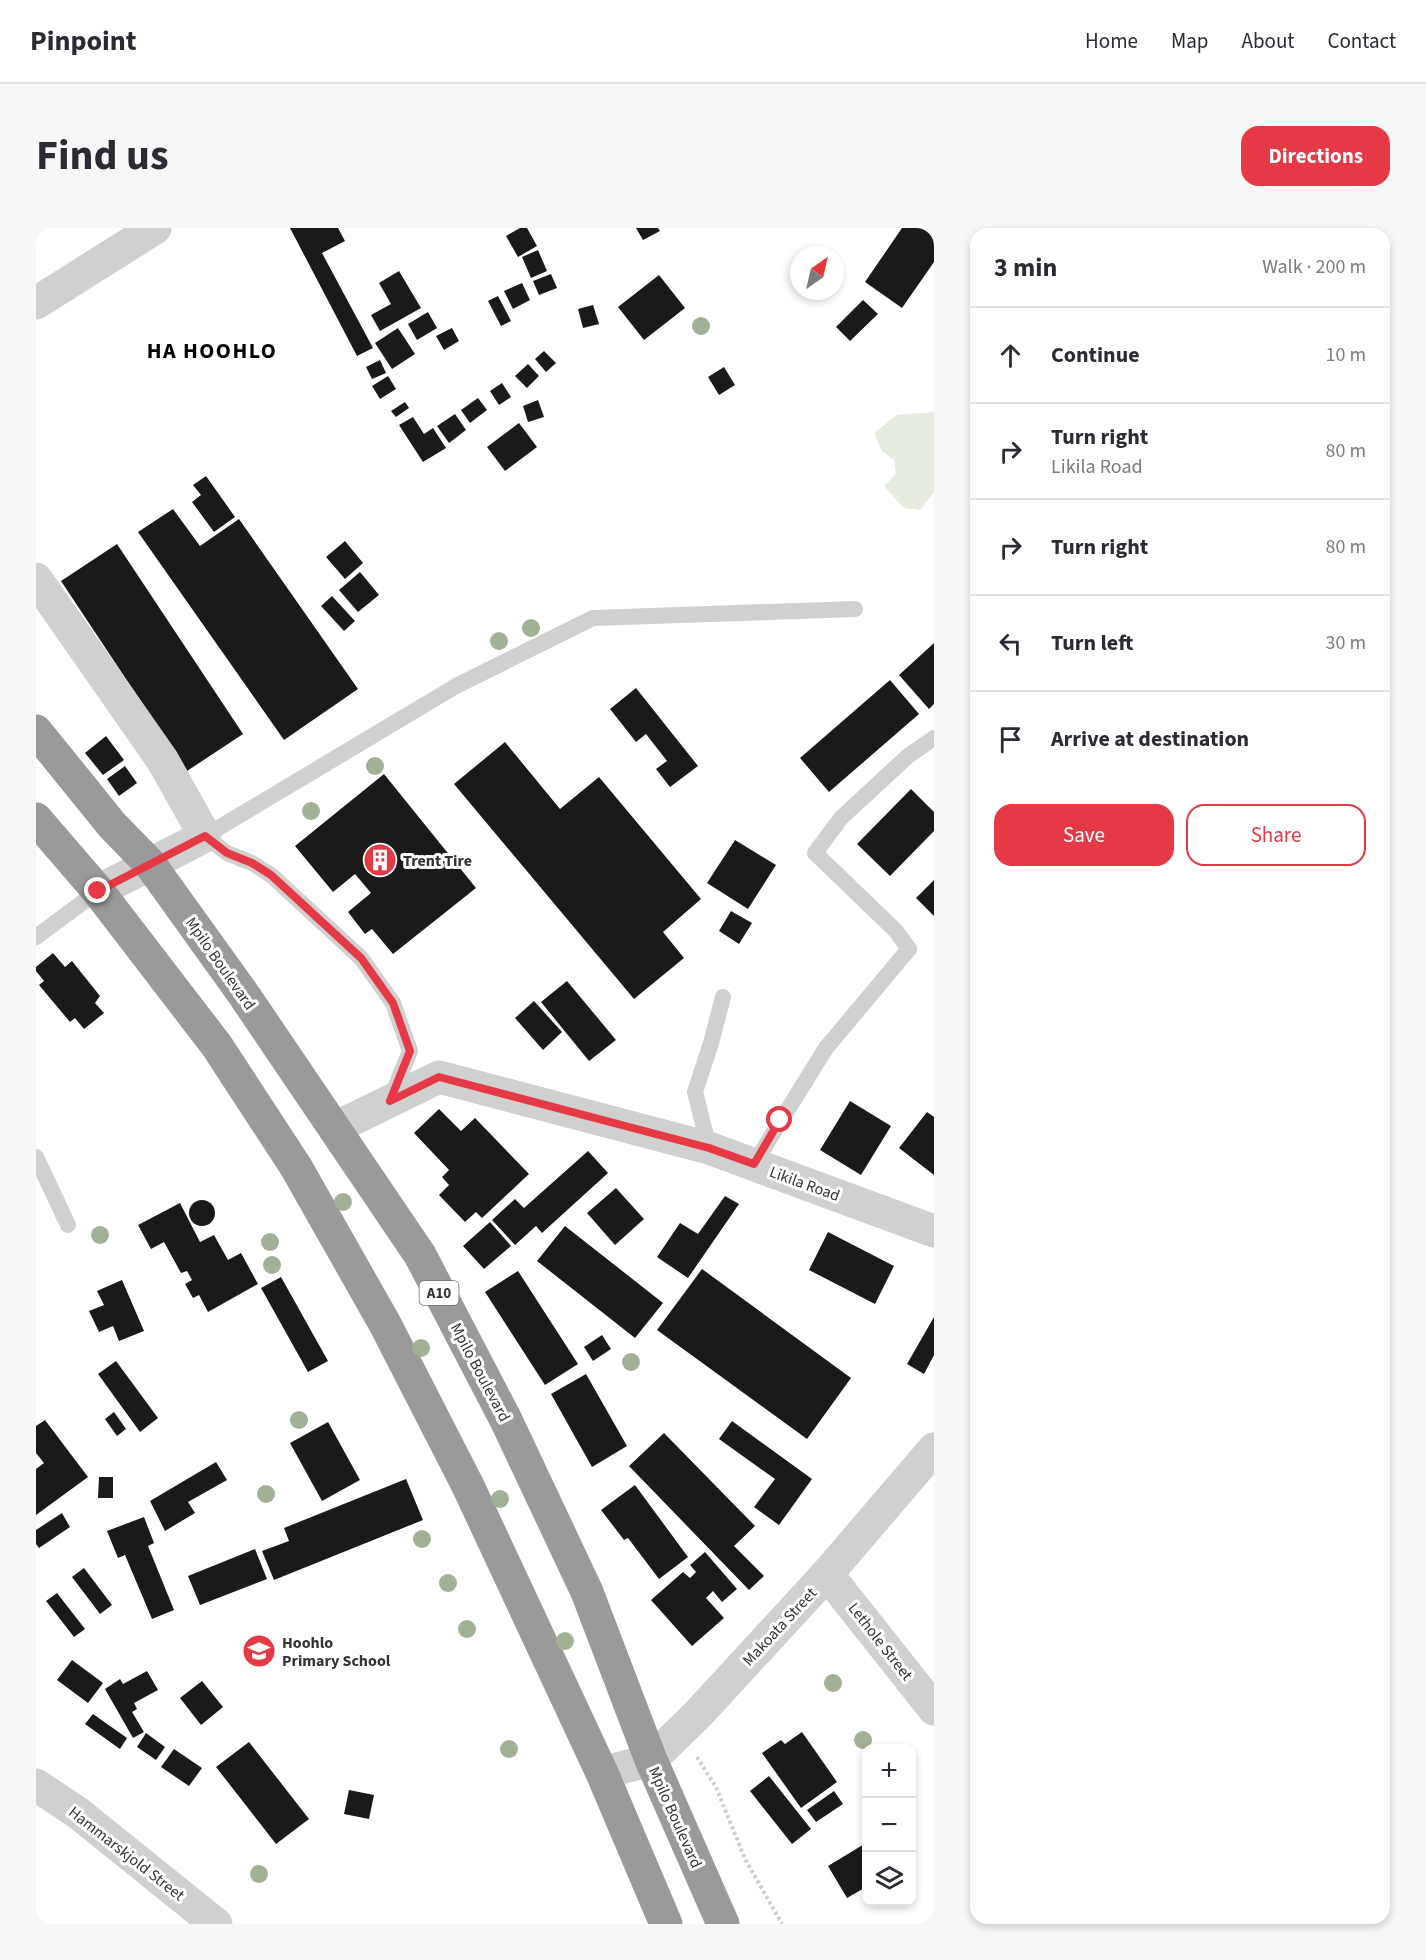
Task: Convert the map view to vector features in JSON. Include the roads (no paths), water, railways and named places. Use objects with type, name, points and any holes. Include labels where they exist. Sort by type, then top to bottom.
[{"type":"highway","name":"Mpilo Boulevard","points":[[36,731],[112,825],[150,864],[244,995],[420,1255],[507,1420],[587,1592],[651,1760],[723,1924]]},
{"type":"highway","points":[[36,819],[98,891],[217,1046],[302,1177],[386,1324],[468,1486],[602,1773],[666,1924]]},
{"type":"street","points":[[36,303],[155,228]]},
{"type":"street","points":[[36,579],[163,761],[205,836],[98,891]]},
{"type":"street","name":"Likila Road","points":[[335,1128],[439,1077],[709,1148],[934,1231]]},
{"type":"street","name":"Makoata Street","points":[[651,1760],[699,1713],[827,1574],[934,1449]]},
{"type":"street","name":"Lethole Street","points":[[827,1574],[934,1709]]},
{"type":"street","points":[[602,1773],[651,1760]]},
{"type":"street","name":"Hammarskjold Street","points":[[36,1785],[78,1814],[216,1924]]},
{"type":"lane","points":[[390,1101],[410,1051],[393,1003],[361,958],[300,900],[271,875],[252,863],[227,853],[205,836],[456,686],[593,618],[855,609]]},
{"type":"lane","points":[[754,1164],[826,1048],[909,949],[896,931],[815,853],[841,818],[908,756],[934,738]]},
{"type":"lane","points":[[36,937],[98,891]]},
{"type":"lane","points":[[709,1148],[695,1092],[723,997]]},
{"type":"lane","points":[[36,1157],[68,1225]]},
{"type":"place","name":"Trent Tire","points":[[380,860]]},
{"type":"place","name":"Hoohlo Primary School","points":[[259,1651]]},
{"type":"district","name":"HA HOOHLO","points":[[212,350]]}]
